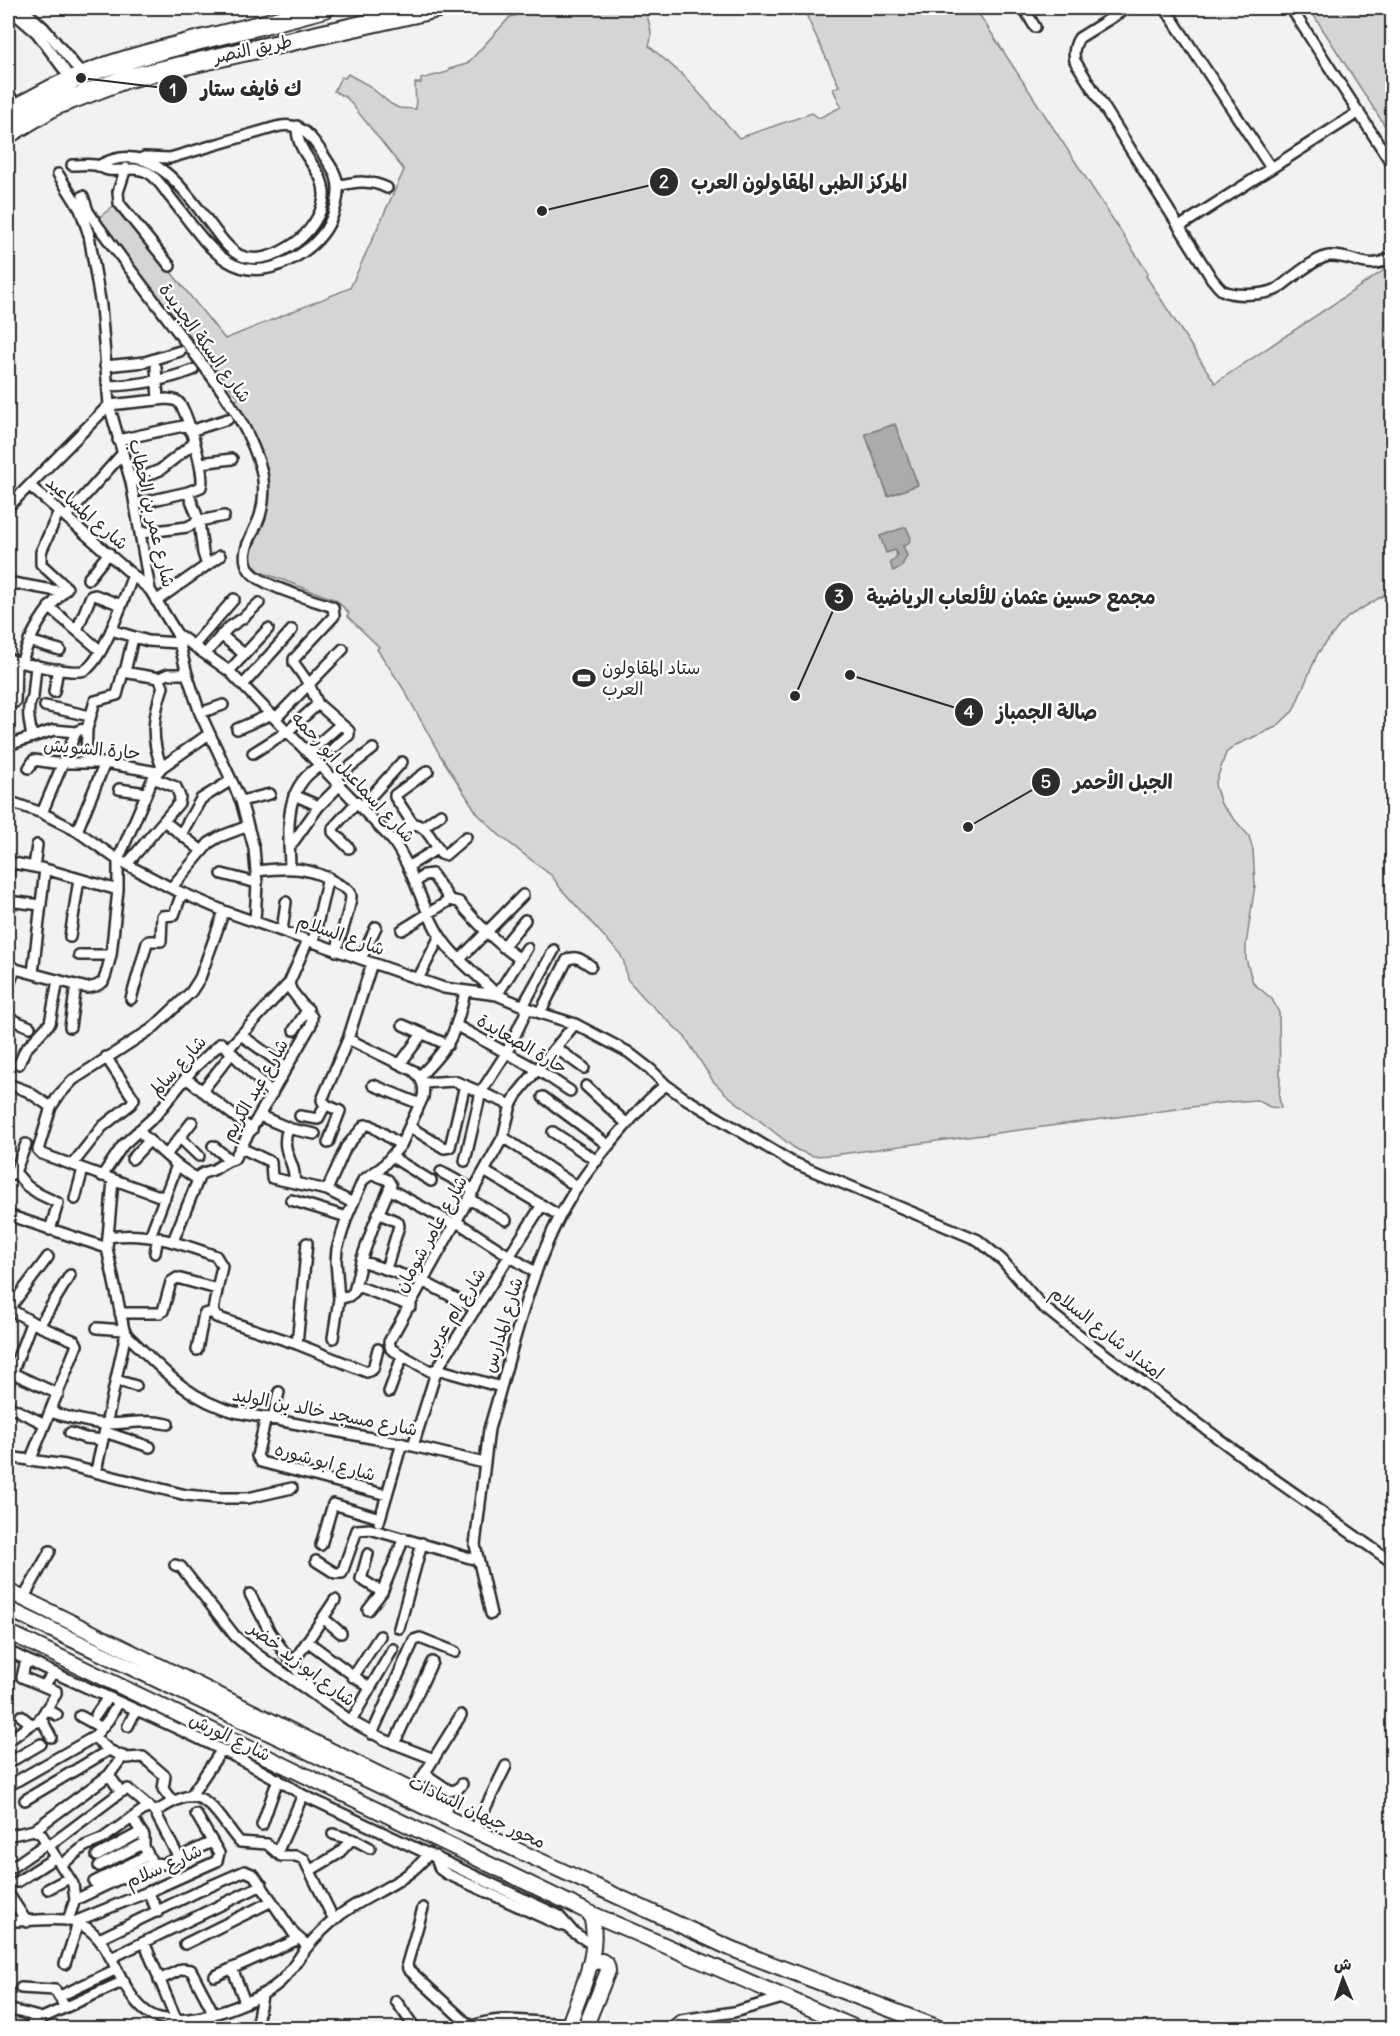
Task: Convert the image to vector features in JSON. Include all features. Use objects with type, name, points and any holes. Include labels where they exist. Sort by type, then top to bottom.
[{"type":"highway","name":"طريق النصر","points":[[11,105],[77,77],[146,53],[323,8]]},
{"type":"highway","name":"طريق النصر","points":[[8,134],[54,106],[128,78],[433,8]]},
{"type":"main road","points":[[8,1591],[478,1823],[537,1853],[562,1872]]},
{"type":"main road","name":"محور جيهان السادات","points":[[8,1609],[562,1872],[732,1949],[939,2028]]},
{"type":"main road","points":[[8,1632],[590,1913],[856,2028]]},
{"type":"main road","points":[[568,2026],[589,1966],[594,1929],[590,1913]]},
{"type":"main road","points":[[585,2028],[608,1971],[607,1965],[602,1961],[589,1966]]},
{"type":"street","points":[[8,8],[37,33],[77,77]]},
{"type":"street","points":[[22,8],[44,28],[77,77]]},
{"type":"street","points":[[1024,8],[1035,27]]},
{"type":"street","points":[[1127,8],[1079,38],[1075,45],[1076,61],[1212,279],[1224,291],[1233,293],[1273,291],[1324,257],[1338,257],[1366,264],[1383,262],[1392,257]]},
{"type":"street","points":[[1165,8],[1271,168]]},
{"type":"street","points":[[1291,8],[1392,164]]},
{"type":"street","points":[[1179,227],[1359,112]]},
{"type":"street","points":[[72,165],[120,165],[143,171],[154,178],[213,249],[231,264],[254,270],[274,267],[307,250],[324,233],[338,203],[339,186],[334,169],[308,132],[297,126],[281,125],[170,158],[144,157],[120,165]]},
{"type":"street","points":[[141,159],[154,163],[166,171],[225,244],[238,254],[255,258],[270,256],[293,244],[312,226],[322,207],[323,187],[319,174],[301,149],[297,126]]},
{"type":"street","points":[[120,165],[119,203],[170,266]]},
{"type":"street","points":[[154,178],[166,171]]},
{"type":"street","name":"شارع عمر بن الخطاب","points":[[58,174],[80,209],[89,235],[101,306],[110,405],[136,504],[150,590],[178,638],[200,713],[241,801],[248,826],[257,871],[255,921]]},
{"type":"street","points":[[339,186],[366,181],[387,188]]},
{"type":"street","name":"شارع السكة الجديدة","points":[[83,196],[88,211],[98,226],[221,389],[252,442],[260,466],[264,489],[260,516],[248,542],[245,556],[249,570],[260,581],[333,607],[335,611],[334,616],[294,659],[295,666],[309,684]]},
{"type":"street","points":[[312,226],[324,233]]},
{"type":"street","points":[[231,264],[238,254]]},
{"type":"street","points":[[105,366],[146,362],[180,351]]},
{"type":"street","points":[[156,367],[158,400]]},
{"type":"street","points":[[108,386],[158,382],[193,370]]},
{"type":"street","points":[[8,507],[110,405],[176,400],[180,404],[194,443],[203,483],[201,487],[188,492],[136,504]]},
{"type":"street","points":[[118,440],[228,419]]},
{"type":"street","points":[[131,482],[160,470],[194,443]]},
{"type":"street","points":[[65,590],[41,564],[42,552],[63,514],[123,453]]},
{"type":"street","points":[[200,463],[232,459]]},
{"type":"street","name":"شارع المساعيد","points":[[30,486],[150,590]]},
{"type":"street","points":[[188,492],[199,521],[207,565]]},
{"type":"street","points":[[141,533],[187,527],[199,521],[224,516]]},
{"type":"street","points":[[88,579],[109,553]]},
{"type":"street","points":[[156,601],[220,556]]},
{"type":"street","points":[[15,661],[77,672],[85,670],[94,663],[101,651],[133,575]]},
{"type":"street","points":[[13,583],[65,590]]},
{"type":"street","points":[[15,702],[15,661],[49,607],[65,590]]},
{"type":"street","points":[[77,630],[91,596],[95,595],[120,605]]},
{"type":"street","points":[[194,645],[234,599]]},
{"type":"street","points":[[206,653],[221,635],[259,603]]},
{"type":"street","points":[[49,607],[101,651]]},
{"type":"street","points":[[229,671],[268,629]]},
{"type":"street","points":[[111,630],[133,638],[164,643],[178,638]]},
{"type":"street","points":[[243,685],[292,630]]},
{"type":"street","points":[[221,635],[244,654]]},
{"type":"street","points":[[86,764],[87,729],[95,701],[117,695],[121,674],[125,672],[133,638]]},
{"type":"street","name":"شارع اسماعيل ابو رحمه","points":[[178,638],[194,645],[229,671],[393,841],[409,866],[440,936],[497,995]]},
{"type":"street","points":[[29,641],[60,650]]},
{"type":"street","points":[[237,729],[274,716],[343,649]]},
{"type":"street","points":[[32,737],[29,709],[34,691],[36,665]]},
{"type":"street","points":[[54,692],[58,669]]},
{"type":"street","points":[[125,672],[159,678],[168,674],[187,674]]},
{"type":"street","points":[[157,772],[153,735],[155,712],[163,687],[159,678]]},
{"type":"street","points":[[309,684],[318,704],[349,731],[349,735],[334,748]]},
{"type":"street","points":[[253,753],[288,731],[318,704]]},
{"type":"street","points":[[200,713],[223,705]]},
{"type":"street","points":[[45,706],[90,716]]},
{"type":"street","points":[[309,752],[342,724]]},
{"type":"street","points":[[8,745],[54,730],[76,732],[80,729],[87,729]]},
{"type":"street","points":[[42,813],[76,732]]},
{"type":"street","points":[[8,988],[11,968],[87,988],[103,982],[111,956],[122,862],[146,793],[157,772],[209,734]]},
{"type":"street","points":[[290,848],[337,782],[373,749]]},
{"type":"street","name":"حارة الشويش","points":[[29,768],[35,759],[54,763],[105,763],[157,772],[176,787],[179,792],[179,803]]},
{"type":"street","points":[[349,848],[333,832],[333,828],[402,762]]},
{"type":"street","points":[[77,831],[105,763]]},
{"type":"street","points":[[290,867],[289,821],[294,795],[300,782],[309,772],[321,765]]},
{"type":"street","points":[[428,771],[395,795],[397,801],[441,854],[445,855],[466,837]]},
{"type":"street","points":[[181,834],[206,795],[230,781]]},
{"type":"street","points":[[120,789],[146,793]]},
{"type":"street","points":[[241,801],[270,794]]},
{"type":"street","points":[[294,795],[319,806]]},
{"type":"street","name":"شارع السلام","points":[[8,801],[42,813],[77,831],[122,862],[171,888],[224,911],[418,979],[465,992],[497,995],[540,1013],[575,1024],[628,1052],[666,1085]]},
{"type":"street","points":[[122,862],[179,803],[194,811]]},
{"type":"street","points":[[393,841],[441,814]]},
{"type":"street","points":[[164,821],[202,851]]},
{"type":"street","points":[[171,888],[202,851],[219,837],[248,826]]},
{"type":"street","points":[[34,867],[37,845]]},
{"type":"street","points":[[409,866],[435,850],[439,850]]},
{"type":"street","points":[[8,876],[8,862],[45,868],[118,890]]},
{"type":"street","points":[[257,871],[290,867],[309,870],[328,877],[347,889],[351,898],[336,951]]},
{"type":"street","points":[[33,973],[45,868]]},
{"type":"street","points":[[222,874],[257,883]]},
{"type":"street","points":[[415,883],[424,875],[432,874],[450,900],[459,902],[486,933],[520,959]]},
{"type":"street","points":[[294,1030],[308,1009],[291,990],[288,983],[310,941],[328,877]]},
{"type":"street","points":[[70,937],[79,879]]},
{"type":"street","points":[[132,999],[147,943],[161,941],[162,916],[174,915],[182,893]]},
{"type":"street","points":[[460,959],[523,895]]},
{"type":"street","points":[[402,930],[450,900]]},
{"type":"street","points":[[16,902],[41,905]]},
{"type":"street","points":[[282,931],[286,902]]},
{"type":"street","points":[[165,1198],[72,1165],[38,1150],[51,1107],[73,1080],[153,1029],[179,1006],[190,992],[200,978],[224,911]]},
{"type":"street","points":[[503,947],[525,920]]},
{"type":"street","points":[[361,959],[376,927]]},
{"type":"street","points":[[418,979],[440,936]]},
{"type":"street","points":[[497,995],[527,948]]},
{"type":"street","points":[[465,1161],[481,1092],[507,1052],[554,950]]},
{"type":"street","points":[[79,955],[111,956]]},
{"type":"street","points":[[540,1013],[567,960],[571,957],[577,958],[591,966]]},
{"type":"street","points":[[328,1143],[340,1111],[322,1100],[348,1039],[372,963]]},
{"type":"street","points":[[19,1064],[25,1050],[50,1023],[58,980]]},
{"type":"street","name":"شارع سالم","points":[[102,1176],[123,1145],[156,1115],[218,1044],[221,1043],[230,1051],[241,1035],[288,983]]},
{"type":"street","points":[[70,1027],[76,985]]},
{"type":"street","points":[[422,1080],[447,1046],[457,1026],[465,992]]},
{"type":"street","name":"شارع عبد الكريم","points":[[198,1180],[202,1172],[214,1170],[222,1163],[234,1159],[311,1025],[312,1017],[308,1009]]},
{"type":"street","points":[[8,1018],[30,1027]]},
{"type":"street","points":[[403,1024],[447,1046]]},
{"type":"street","points":[[422,1080],[465,1085],[511,1105],[517,1094],[575,1024]]},
{"type":"street","name":"حارة الصعايدة","points":[[457,1026],[507,1052],[570,1091]]},
{"type":"street","points":[[400,1065],[422,1034]]},
{"type":"street","points":[[241,1035],[287,1068]]},
{"type":"street","points":[[333,1338],[339,1299],[337,1249],[347,1217],[363,1180],[392,1157],[401,1145],[425,1090],[422,1080],[414,1071],[348,1039]]},
{"type":"street","points":[[556,1048],[584,1068]]},
{"type":"street","points":[[202,1091],[230,1051],[272,1095]]},
{"type":"street","points":[[72,1165],[96,1133],[134,1099],[106,1057]]},
{"type":"street","points":[[186,1078],[252,1130]]},
{"type":"street","points":[[8,1084],[27,1091],[51,1107]]},
{"type":"street","points":[[373,1085],[420,1104]]},
{"type":"street","points":[[410,1128],[444,1148],[450,1147],[465,1085]]},
{"type":"street","name":"شارع المدارس","points":[[491,1614],[475,1545],[484,1463],[489,1429],[536,1273],[560,1216],[577,1186],[627,1124],[650,1098],[666,1085]]},
{"type":"street","name":"امتداد شارع السلام","points":[[666,1085],[746,1136],[792,1162],[964,1234],[987,1246],[1041,1305],[1066,1325],[1250,1462],[1392,1562]]},
{"type":"street","points":[[586,1086],[627,1124]]},
{"type":"street","points":[[543,1097],[608,1146]]},
{"type":"street","points":[[300,1116],[318,1119],[326,1104]]},
{"type":"street","name":"شارع عامر شومان","points":[[402,1357],[389,1346],[503,1137],[511,1105]]},
{"type":"street","points":[[260,1116],[288,1128],[315,1134]]},
{"type":"street","points":[[166,1155],[192,1122]]},
{"type":"street","points":[[327,1190],[346,1147],[365,1125],[370,1125],[401,1145]]},
{"type":"street","points":[[288,1128],[285,1146],[294,1173],[294,1182]]},
{"type":"street","points":[[140,1130],[149,1141],[198,1180],[173,1240]]},
{"type":"street","points":[[553,1132],[597,1161]]},
{"type":"street","points":[[503,1137],[577,1186]]},
{"type":"street","points":[[180,1138],[199,1156]]},
{"type":"street","points":[[132,1159],[149,1141]]},
{"type":"street","points":[[26,1144],[11,1174],[39,1194],[58,1203],[50,1230]]},
{"type":"street","points":[[213,1146],[230,1160]]},
{"type":"street","points":[[241,1148],[271,1162],[272,1178],[327,1190],[353,1203]]},
{"type":"street","points":[[392,1157],[431,1181]]},
{"type":"street","points":[[155,1253],[154,1237],[177,1165]]},
{"type":"street","points":[[75,1199],[83,1169]]},
{"type":"street","points":[[484,1171],[560,1216]]},
{"type":"street","points":[[441,1172],[506,1220]]},
{"type":"street","points":[[339,1299],[349,1296],[357,1286],[361,1261],[391,1182],[373,1174]]},
{"type":"street","points":[[96,1471],[125,1332],[107,1248],[113,1180]]},
{"type":"street","points":[[389,1189],[456,1224],[536,1273]]},
{"type":"street","points":[[291,1200],[347,1217]]},
{"type":"street","name":"شارع ام عربي","points":[[413,1446],[437,1369],[542,1205]]},
{"type":"street","points":[[378,1213],[398,1222],[399,1226],[387,1269]]},
{"type":"street","points":[[8,1215],[107,1248]]},
{"type":"street","points":[[108,1237],[125,1234],[173,1240],[216,1256],[222,1266],[213,1312],[216,1317],[297,1344],[367,1372],[373,1369],[378,1349]]},
{"type":"street","points":[[297,1344],[307,1243]]},
{"type":"street","points":[[30,1461],[76,1345],[75,1341],[35,1324],[8,1309],[48,1257]]},
{"type":"street","points":[[361,1261],[424,1282],[476,1309]]},
{"type":"street","points":[[8,1384],[10,1372],[35,1324],[70,1275]]},
{"type":"street","points":[[120,1313],[163,1311],[171,1282],[177,1278],[217,1289]]},
{"type":"street","points":[[357,1286],[411,1306]]},
{"type":"street","points":[[196,1350],[204,1314],[213,1312]]},
{"type":"street","points":[[97,1328],[125,1332]]},
{"type":"street","name":"شارع مسجد خالد بن الوليد","points":[[125,1332],[196,1397],[221,1408],[402,1443],[484,1463]]},
{"type":"street","points":[[389,1392],[402,1357],[430,1371],[437,1369],[501,1387]]},
{"type":"street","points":[[10,1372],[58,1394]]},
{"type":"street","points":[[116,1380],[136,1386]]},
{"type":"street","points":[[270,1418],[279,1392]]},
{"type":"street","points":[[8,1406],[45,1424]]},
{"type":"street","points":[[50,1412],[150,1447]]},
{"type":"street","name":"شارع ابو شوره","points":[[270,1418],[257,1456],[261,1462],[387,1495]]},
{"type":"street","points":[[70,1434],[104,1432],[142,1420],[168,1424]]},
{"type":"street","points":[[376,1529],[402,1443]]},
{"type":"street","points":[[8,1457],[66,1464],[186,1495],[248,1498],[292,1488]]},
{"type":"street","points":[[321,1545],[333,1504],[380,1518]]},
{"type":"street","points":[[316,1561],[335,1573],[342,1573],[357,1530],[360,1529],[376,1529],[477,1560]]},
{"type":"street","points":[[368,1610],[382,1592],[404,1538]]},
{"type":"street","points":[[399,1629],[422,1543]]},
{"type":"street","points":[[23,1599],[50,1551]]},
{"type":"street","points":[[368,1554],[361,1579],[382,1592]]},
{"type":"street","name":"شارع ابو زيد خضر","points":[[175,1565],[182,1567],[234,1636],[315,1697],[372,1734],[434,1759]]},
{"type":"street","points":[[250,1594],[270,1632],[315,1697]]},
{"type":"street","points":[[292,1664],[335,1600]]},
{"type":"street","points":[[323,1618],[340,1633]]},
{"type":"street","points":[[353,1677],[380,1636]]},
{"type":"street","points":[[372,1734],[414,1640],[420,1638],[455,1652]]},
{"type":"street","points":[[307,1641],[370,1688]]},
{"type":"street","points":[[351,1721],[393,1649]]},
{"type":"street","name":"شارع الورش","points":[[8,1654],[136,1710],[278,1779],[303,1795],[432,1855],[437,1865],[447,1874],[568,1927],[593,1945]]},
{"type":"street","points":[[8,1741],[31,1724],[39,1722],[56,1693],[22,1677],[26,1660]]},
{"type":"street","points":[[394,1744],[432,1662]]},
{"type":"street","points":[[48,1688],[47,1681],[53,1673]]},
{"type":"street","points":[[96,1715],[108,1697]]},
{"type":"street","points":[[8,1786],[94,1737],[119,1702]]},
{"type":"street","points":[[46,1709],[57,1715]]},
{"type":"street","points":[[128,1726],[136,1710]]},
{"type":"street","points":[[413,1792],[461,1715]]},
{"type":"street","points":[[21,1716],[31,1724]]},
{"type":"street","points":[[80,1716],[102,1728]]},
{"type":"street","points":[[41,1718],[51,1737]]},
{"type":"street","points":[[94,1737],[109,1750],[123,1756],[130,1758],[143,1756],[163,1772],[165,1780],[163,1789],[173,1802]]},
{"type":"street","points":[[8,1762],[41,1744]]},
{"type":"street","points":[[25,1800],[109,1750]]},
{"type":"street","points":[[190,1797],[221,1751]]},
{"type":"street","points":[[8,1834],[34,1830],[109,1775],[123,1756]]},
{"type":"street","points":[[478,1823],[506,1766]]},
{"type":"street","points":[[425,1774],[450,1791],[458,1789],[462,1784]]},
{"type":"street","points":[[109,1775],[121,1792]]},
{"type":"street","points":[[262,1825],[278,1779]]},
{"type":"street","points":[[8,1870],[48,1845],[125,1790],[131,1790],[152,1809],[179,1858]]},
{"type":"street","points":[[277,1853],[303,1795]]},
{"type":"street","points":[[17,1882],[85,1845],[98,1842],[132,1818],[190,1797],[207,1802],[240,1842],[267,1844],[284,1857],[296,1856],[304,1859],[334,1920]]},
{"type":"street","name":"شارع سلام","points":[[8,1921],[73,1922],[148,1892],[219,1858],[219,1853],[196,1814]]},
{"type":"street","points":[[132,1818],[141,1832],[144,1839],[143,1844],[151,1859],[164,1864],[212,1842]]},
{"type":"street","points":[[34,1830],[41,1834],[69,1878],[75,1892],[73,1922],[65,1964]]},
{"type":"street","points":[[97,1856],[141,1832]]},
{"type":"street","points":[[333,1834],[352,1839],[370,1848]]},
{"type":"street","points":[[311,1870],[338,1854],[352,1839]]},
{"type":"street","points":[[99,1866],[143,1844]]},
{"type":"street","points":[[73,1922],[86,1928],[99,1939],[124,1981],[148,2012],[158,2017],[191,2019],[262,1996],[281,1982],[308,1946],[334,1920],[348,1909],[411,1872],[432,1855]]},
{"type":"street","points":[[94,1882],[151,1859]]},
{"type":"street","points":[[75,1900],[151,1859]]},
{"type":"street","points":[[99,1939],[245,1871],[254,1875],[299,1939],[308,1946]]},
{"type":"street","points":[[189,1874],[199,1891]]},
{"type":"street","points":[[48,1889],[69,1878]]},
{"type":"street","points":[[111,1958],[262,1885]]},
{"type":"street","points":[[148,1892],[158,1912]]},
{"type":"street","points":[[8,1893],[27,1922]]},
{"type":"street","points":[[185,1944],[272,1901]]},
{"type":"street","points":[[423,1908],[407,1964],[408,1969],[470,2028],[486,2021],[503,2024],[530,2020],[568,2026]]},
{"type":"street","points":[[215,1976],[299,1939]]},
{"type":"street","points":[[144,1942],[176,2019]]},
{"type":"street","points":[[232,1968],[245,2002]]},
{"type":"street","points":[[60,1998],[117,1969]]},
{"type":"street","points":[[159,1980],[182,1969],[191,1970],[212,2014],[212,2028]]},
{"type":"street","points":[[25,2028],[124,1981]]},
{"type":"street","points":[[21,1988],[55,1990],[64,2008]]},
{"type":"street","points":[[256,2028],[262,1996]]},
{"type":"street","points":[[671,2028],[681,2020],[734,2012],[786,1997]]},
{"type":"street","points":[[396,2001],[415,2028]]},
{"type":"street","points":[[8,2009],[42,2018]]},
{"type":"shaded area","points":[[540,8],[645,8],[651,31],[649,46],[684,76],[739,138],[812,113],[819,118],[841,107],[833,89],[839,86],[803,8],[975,8],[1148,273],[1146,276],[1215,383],[1392,265],[1392,593],[1384,595],[1349,616],[1340,625],[1318,653],[1293,711],[1276,727],[1236,745],[1226,753],[1215,785],[1221,804],[1249,836],[1253,850],[1255,885],[1246,959],[1253,983],[1272,999],[1279,1013],[1281,1108],[1270,1107],[1257,1100],[1229,1102],[833,1155],[813,1156],[797,1150],[713,1081],[685,1037],[627,979],[620,954],[552,876],[499,835],[477,813],[440,755],[403,688],[377,649],[379,647],[347,616],[349,613],[336,600],[261,572],[254,564],[251,546],[265,494],[264,469],[253,434],[233,403],[239,398],[97,219],[116,204],[225,339],[350,288],[404,170],[347,98],[334,91],[341,77],[345,78],[348,74],[368,85],[399,108],[416,109],[415,83],[421,83],[421,79],[467,64],[510,17]]},
{"type":"shaded area","points":[[1309,8],[1392,8],[1392,137]]},
{"type":"shaded area","points":[[895,424],[918,485],[888,496],[865,434]]},
{"type":"shaded area","points":[[906,527],[911,538],[908,544],[903,546],[907,556],[901,567],[893,571],[890,562],[897,555],[895,550],[886,553],[880,536]]},
{"type":"place","name":"ك فايف ستار","points":[[81,78]]},
{"type":"place","name":"المركز الطبى المقاولون العرب","points":[[542,211]]},
{"type":"place","name":"صالة الجمباز","points":[[850,675]]},
{"type":"place","name":"ستاد المقاولون العرب","points":[[584,678]]},
{"type":"place","name":"مجمع حسين عثمان للألعاب الرياضية","points":[[795,696]]},
{"type":"place","name":"الجبل الأحمر","points":[[968,827]]}]
